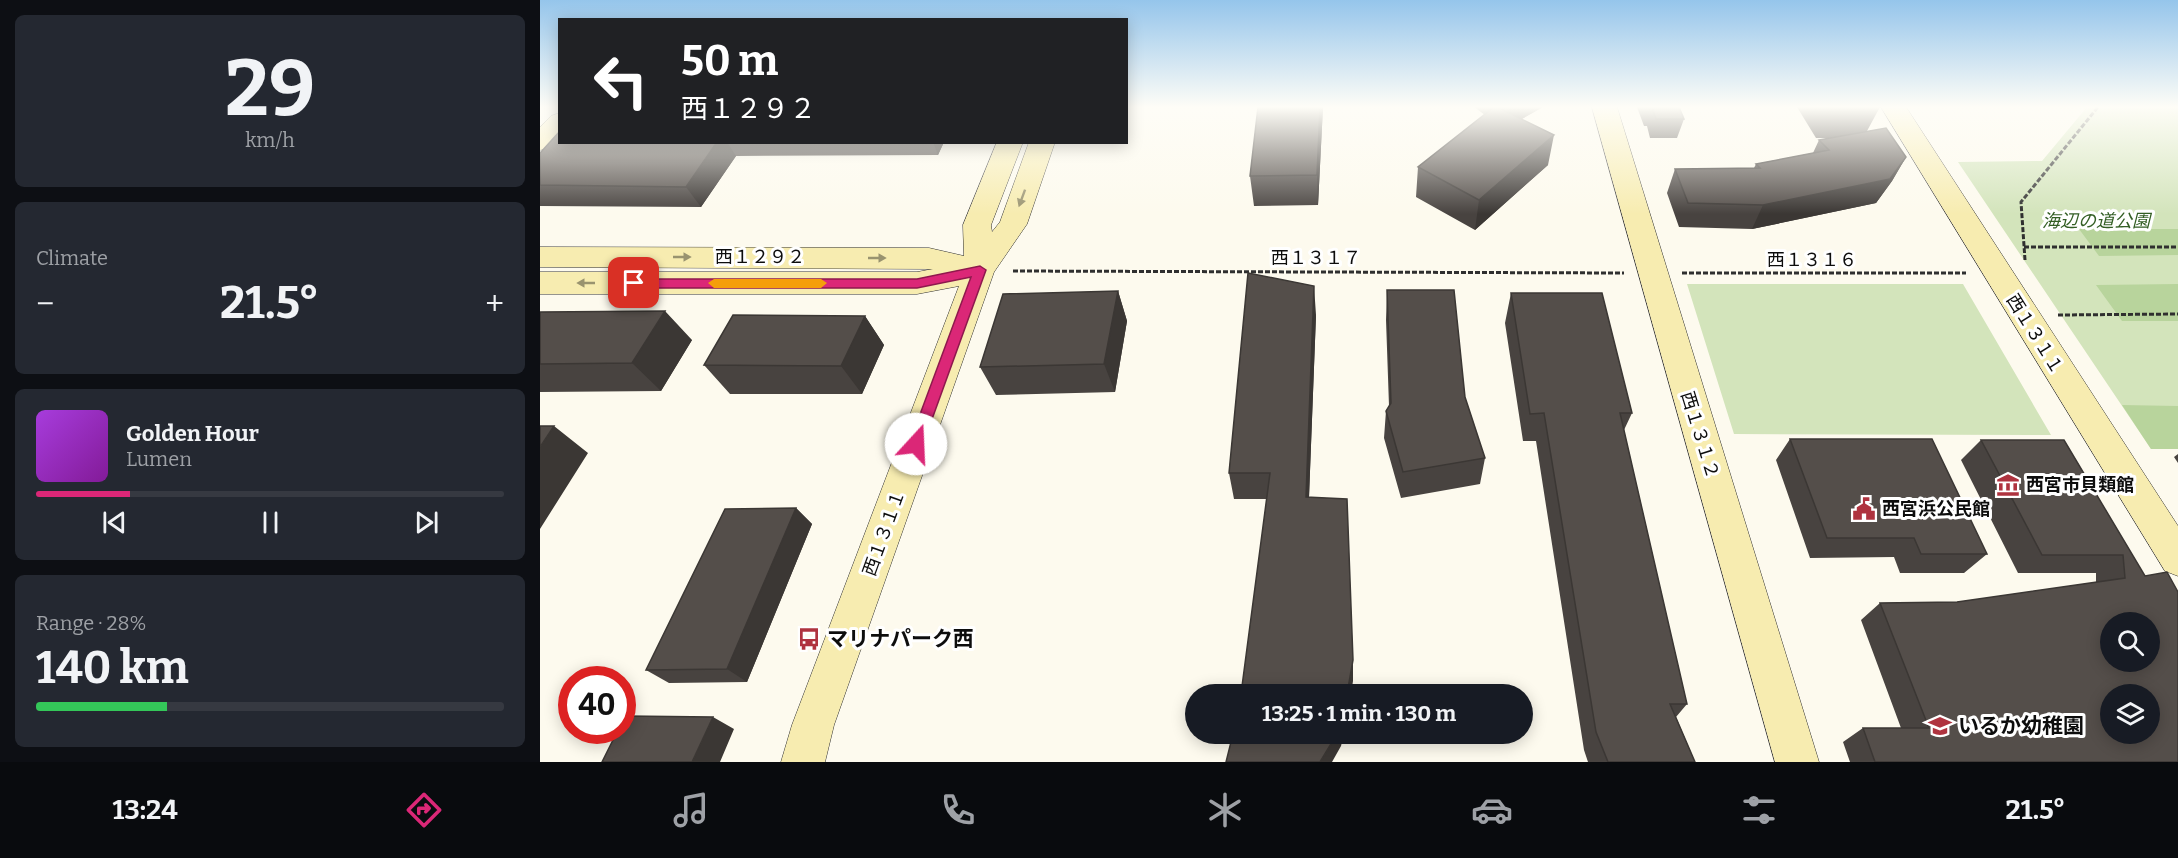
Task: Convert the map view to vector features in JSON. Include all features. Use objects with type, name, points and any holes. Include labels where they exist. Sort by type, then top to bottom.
[{"type":"street","name":"西１３１２","points":[[1614,143],[1797,762]]},
{"type":"street","name":"西１３１１","points":[[1916,143],[2176,554]]},
{"type":"street","points":[[980,270],[977,225],[1009,144]]},
{"type":"street","points":[[980,270],[1013,224],[1041,144]]},
{"type":"street","name":"西１２９２","points":[[540,256],[929,258],[980,270]]},
{"type":"street","name":"西１３１１","points":[[803,762],[813,725],[980,270]]},
{"type":"street","name":"西１２９２","points":[[540,283],[917,283],[980,270]]},
{"type":"path","points":[[2025,264],[2021,202],[2069,143]]},
{"type":"path","points":[[2024,247],[2178,247]]},
{"type":"path","name":"西１３１７","points":[[980,270],[1652,273]]},
{"type":"path","name":"西１３１６","points":[[1652,273],[1972,273]]},
{"type":"path","points":[[2054,315],[2178,314]]},
{"type":"green space","name":"海辺の道公園","points":[[2057,143],[2178,143],[2178,449],[2151,449],[1958,162],[2042,161]]},
{"type":"green space","points":[[2079,229],[2178,229],[2178,255],[2099,256]]},
{"type":"green space","points":[[1687,284],[1963,284],[2051,435],[1734,434]]},
{"type":"green space","points":[[2178,284],[2178,321],[2122,321],[2096,285]]},
{"type":"green space","points":[[2122,405],[2178,406],[2178,449],[2151,449]]},
{"type":"building","points":[[549,143],[716,144],[686,187],[540,185],[540,153]]},
{"type":"building","points":[[1254,143],[1318,143],[1317,175],[1250,176]]},
{"type":"building","points":[[1449,143],[1545,143],[1479,200],[1418,167]]},
{"type":"building","points":[[1822,143],[1896,143],[1906,157],[1890,179],[1763,205],[1688,203],[1675,169],[1760,168],[1756,164],[1829,150]]},
{"type":"building","points":[[1248,273],[1314,286],[1306,497],[1347,499],[1353,660],[1349,684],[1242,684],[1270,473],[1229,473]]},
{"type":"building","points":[[1387,290],[1454,290],[1465,397],[1485,458],[1403,472],[1386,411],[1391,403]]},
{"type":"building","points":[[1118,291],[1104,364],[980,367],[1003,294]]},
{"type":"building","points":[[1511,293],[1602,293],[1632,413],[1620,413],[1687,704],[1670,704],[1695,762],[1608,762],[1596,732],[1544,413],[1530,414]]},
{"type":"building","points":[[665,311],[632,363],[540,364],[540,312]]},
{"type":"building","points":[[733,315],[865,316],[841,366],[704,365]]},
{"type":"building","points":[[540,426],[554,426],[540,447]]},
{"type":"building","points":[[1790,439],[1932,439],[1987,554],[1921,554],[1914,538],[1827,538]]},
{"type":"building","points":[[1981,440],[2064,440],[2145,576],[2167,572],[2178,592],[2178,762],[1875,762],[1863,728],[1929,728],[1880,603],[1957,602],[2125,578],[2123,555],[2042,555]]},
{"type":"building","points":[[796,508],[727,669],[646,670],[725,509]]},
{"type":"building","points":[[636,716],[713,717],[692,762],[602,762],[611,744],[636,744]]},
{"type":"building","points":[[1230,744],[1331,744],[1320,762],[1226,762]]},
{"type":"slow traffic","points":[[714,283],[821,283]]},
{"type":"place","name":"西宮市貝類館","points":[[2008,485]]},
{"type":"place","name":"西宮浜公民館","points":[[1864,509]]},
{"type":"place","name":"マリナパーク西","points":[[809,639]]},
{"type":"place","name":"いるか幼稚園","points":[[1940,726]]},
{"type":"route","points":[[634,283],[917,283],[980,270],[916,444]]}]
